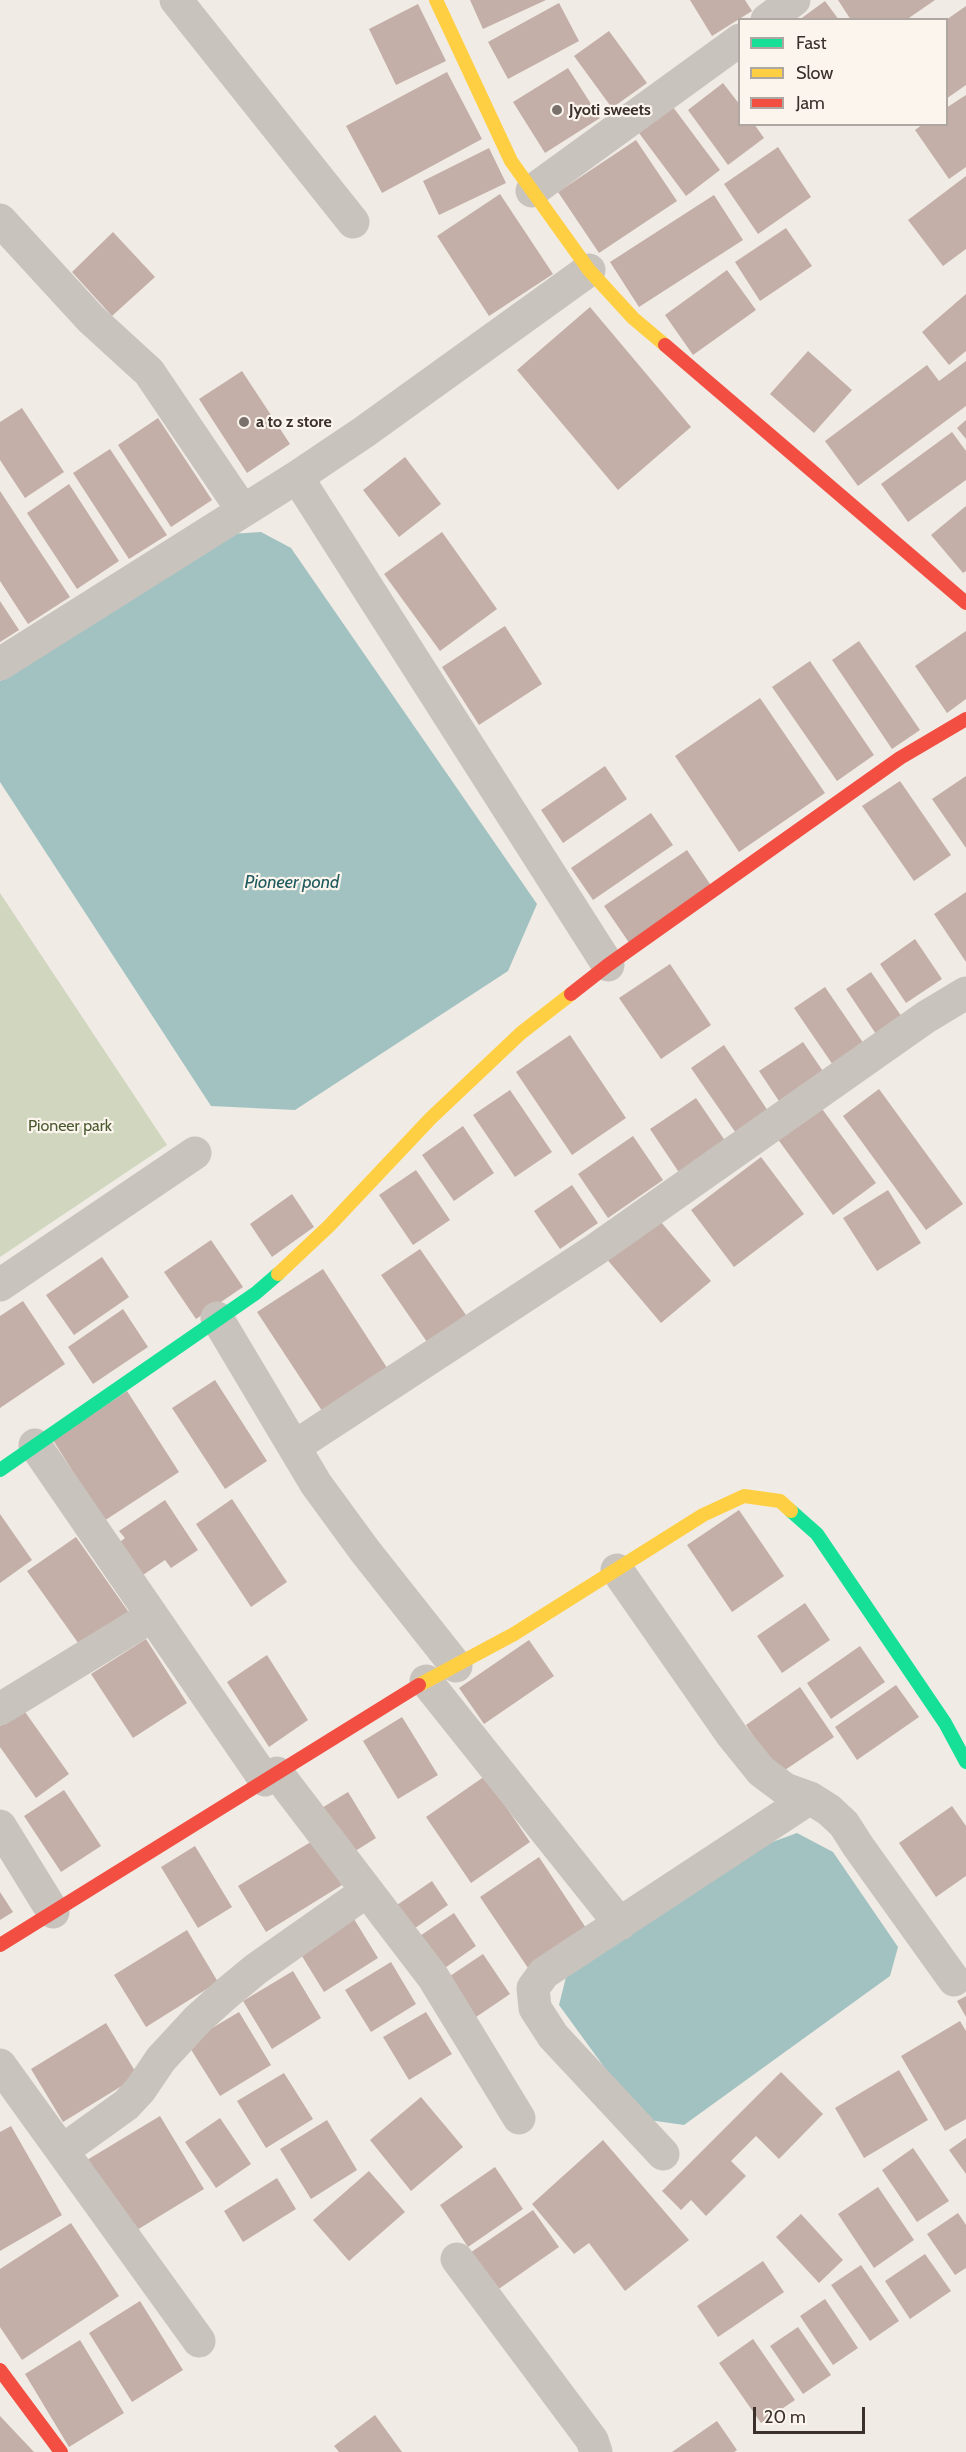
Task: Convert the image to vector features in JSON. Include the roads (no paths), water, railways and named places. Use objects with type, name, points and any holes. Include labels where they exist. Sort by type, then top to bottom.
[{"type":"street","points":[[176,0],[353,222]]},
{"type":"street","points":[[436,0],[511,162],[589,270],[633,318],[966,603]]},
{"type":"street","points":[[770,18],[794,0]]},
{"type":"street","points":[[532,191],[738,41]]},
{"type":"street","points":[[0,220],[91,319],[149,372],[243,511]]},
{"type":"street","points":[[0,664],[374,426],[589,270]]},
{"type":"street","points":[[297,477],[608,965]]},
{"type":"street","points":[[0,1470],[256,1293],[329,1226],[431,1118],[513,1041],[608,965],[900,758],[966,719]]},
{"type":"street","points":[[294,1447],[595,1250],[926,1017],[966,993]]},
{"type":"street","points":[[0,1285],[195,1153]]},
{"type":"street","points":[[217,1318],[294,1447],[342,1520],[456,1666]]},
{"type":"street","points":[[35,1445],[152,1616],[271,1777],[367,1891],[433,1977],[519,2118]]},
{"type":"street","points":[[0,1945],[426,1681],[514,1635],[704,1515],[744,1496],[780,1501],[817,1534],[945,1723],[966,1762]]},
{"type":"street","points":[[617,1570],[732,1735],[761,1771],[785,1790],[810,1798],[829,1810],[844,1824],[954,1980]]},
{"type":"street","points":[[0,1709],[152,1616]]},
{"type":"street","points":[[426,1681],[620,1924]]},
{"type":"street","points":[[663,2154],[553,2036],[535,2008],[533,1988],[544,1973],[810,1798]]},
{"type":"street","points":[[0,1826],[53,1912]]},
{"type":"street","points":[[62,2151],[126,2105],[161,2059],[198,2019],[256,1969],[367,1891]]},
{"type":"street","points":[[0,2065],[199,2341]]},
{"type":"street","points":[[456,2259],[586,2431],[596,2452]]},
{"type":"street","points":[[0,2370],[61,2452]]},
{"type":"water","name":"Pioneer pond","points":[[261,532],[291,548],[537,904],[508,971],[295,1110],[211,1106],[0,782],[0,681],[230,534]]},
{"type":"water","points":[[797,1833],[833,1852],[898,1947],[890,1976],[684,2125],[642,2119],[559,2005],[568,1969],[720,1861]]},
{"type":"place","name":"Jyoti sweets","points":[[557,110]]},
{"type":"place","name":"a to z store","points":[[244,422]]},
{"type":"park label","name":"Pioneer park","points":[[70,1126]]}]
